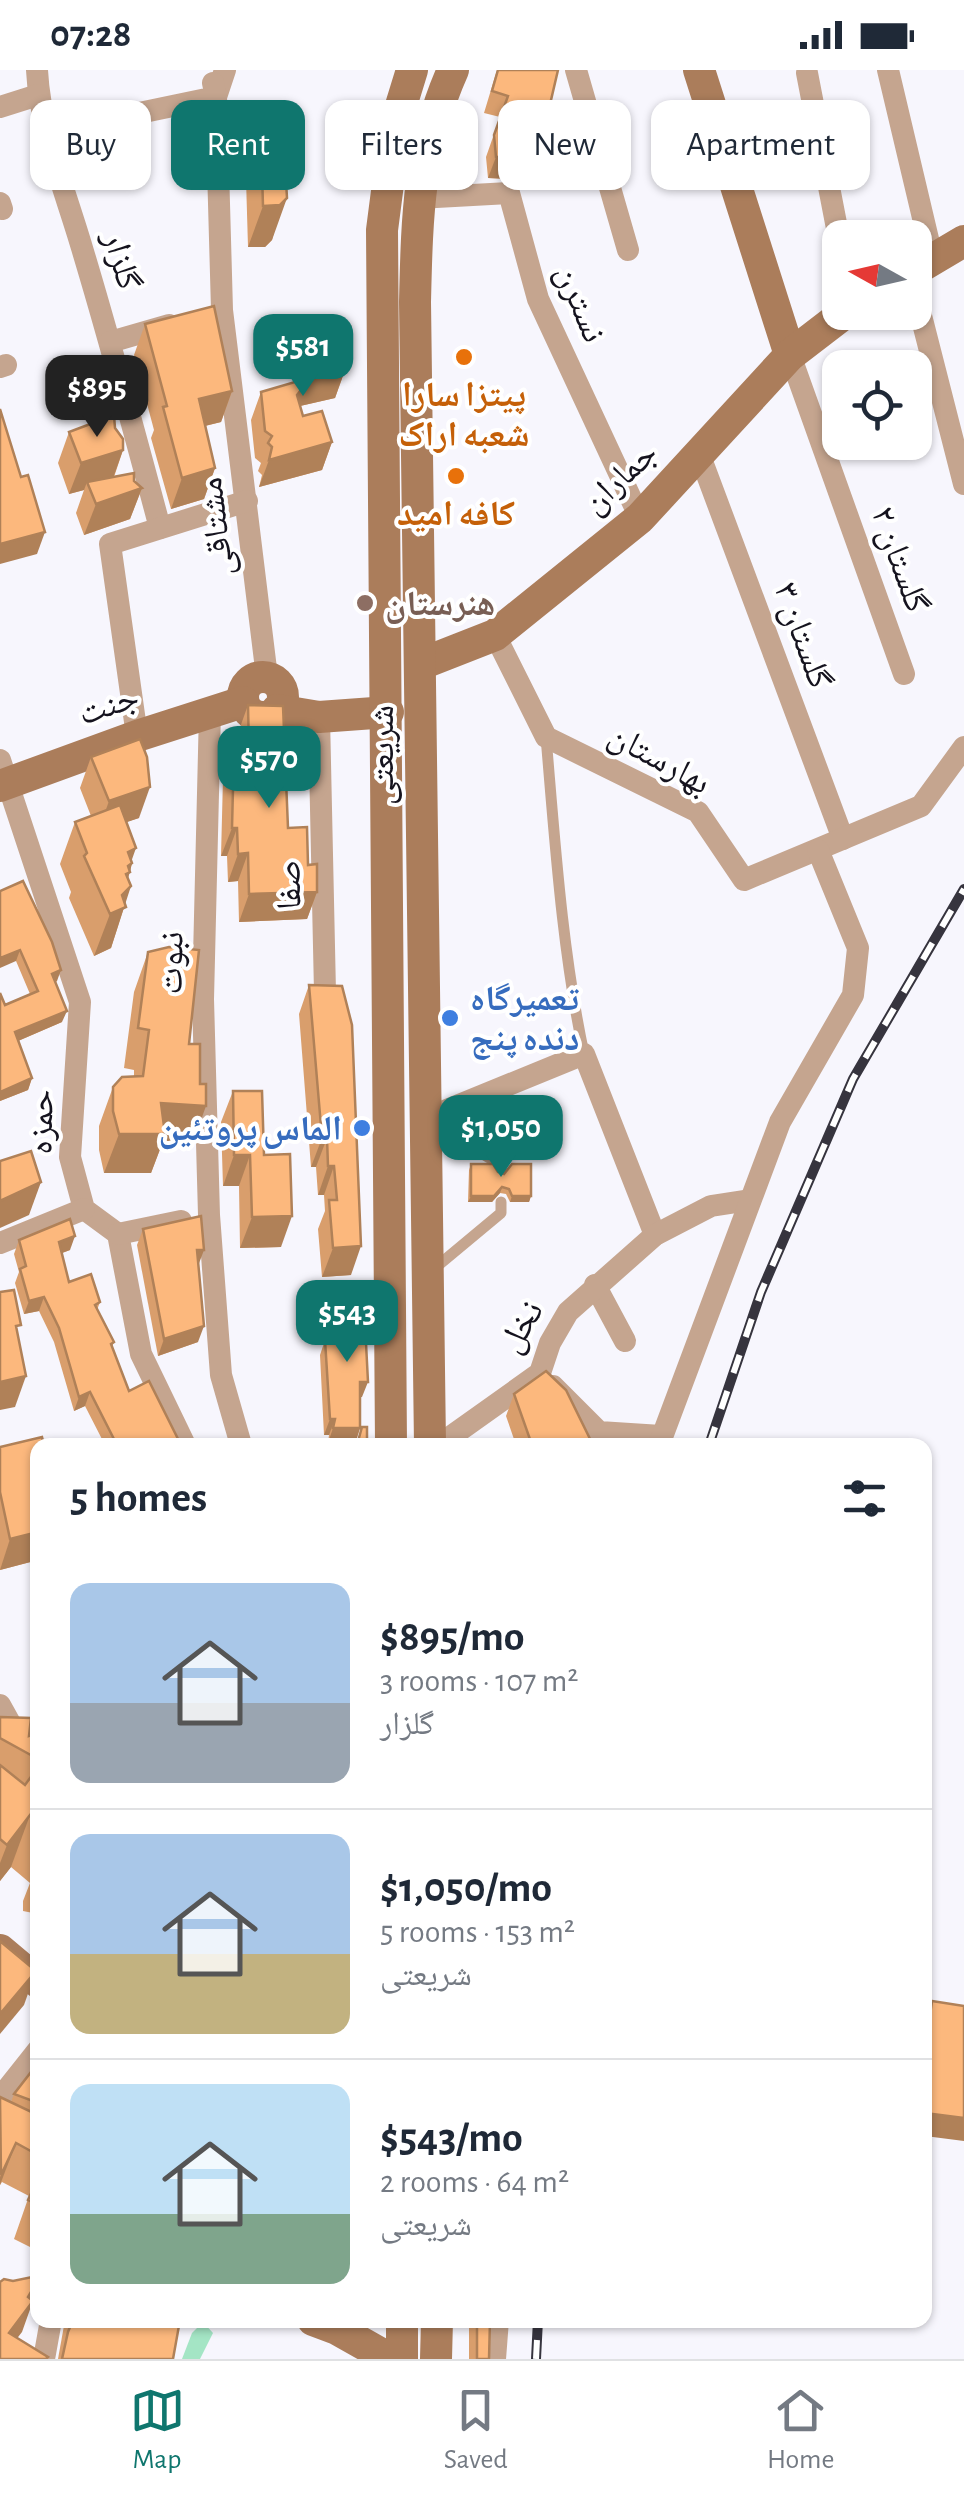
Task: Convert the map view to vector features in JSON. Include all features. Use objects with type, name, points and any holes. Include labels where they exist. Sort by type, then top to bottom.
[{"type":"main road","name":"شریعتی","points":[[391,1438],[382,230],[396,122],[412,70]]},
{"type":"main road","name":"شریعتی","points":[[430,1438],[415,320],[418,198],[432,126],[452,70]]},
{"type":"main road","points":[[698,70],[790,355]]},
{"type":"main road","points":[[932,260],[964,241]]},
{"type":"main road","name":"جماران","points":[[420,664],[495,635],[640,518],[790,355],[823,330]]},
{"type":"main road","points":[[277,710],[282,693],[278,683],[267,677],[248,683],[244,702],[250,712],[261,716],[277,710],[320,717],[388,712]]},
{"type":"main road","name":"جنت","points":[[2,776],[244,702]]},
{"type":"main road","points":[[0,1950],[30,1975]]},
{"type":"main road","points":[[341,2328],[390,2359]]},
{"type":"main road","points":[[402,2328],[402,2359]]},
{"type":"main road","points":[[436,2359],[437,2328]]},
{"type":"street","name":"گلزار","points":[[37,70],[40,100]]},
{"type":"street","points":[[151,111],[216,97],[211,70]]},
{"type":"street","name":"مشتاقی","points":[[225,70],[216,97],[204,316],[247,501],[267,677]]},
{"type":"street","points":[[576,70],[628,250]]},
{"type":"street","points":[[888,70],[916,220]]},
{"type":"street","points":[[807,73],[835,220]]},
{"type":"street","points":[[0,107],[38,94]]},
{"type":"street","name":"گلزار","points":[[65,190],[160,528]]},
{"type":"street","name":"نسترن","points":[[418,198],[509,193],[538,299],[640,518]]},
{"type":"street","points":[[110,342],[204,316]]},
{"type":"street","points":[[925,330],[964,484]]},
{"type":"street","name":"گلستان ۲","points":[[790,355],[904,674]]},
{"type":"street","name":"گلستان ۳","points":[[700,456],[842,840]]},
{"type":"street","points":[[136,736],[110,544],[247,501]]},
{"type":"street","points":[[495,635],[546,736]]},
{"type":"street","name":"نبوت","points":[[210,711],[204,999],[209,1216],[221,1375],[239,1438]]},
{"type":"street","name":"صفا","points":[[320,717],[325,992]]},
{"type":"street","name":"بهارستان","points":[[546,736],[698,812],[744,880],[921,806],[964,748]]},
{"type":"street","name":"حمزه","points":[[2,776],[80,1002],[70,1157],[84,1209]]},
{"type":"street","points":[[661,1438],[780,1122],[852,995],[858,948],[818,850]]},
{"type":"street","points":[[425,1119],[584,1054],[655,1235]]},
{"type":"street","name":"نخل","points":[[449,1438],[540,1372],[568,1312],[655,1235],[711,1206],[750,1200]]},
{"type":"street","points":[[0,1244],[84,1209],[118,1234],[140,1354],[182,1438]]},
{"type":"street","points":[[118,1234],[209,1216]]},
{"type":"street","points":[[595,1285],[625,1341]]},
{"type":"street","points":[[540,1372],[597,1438]]},
{"type":"street","points":[[0,1705],[30,1748]]},
{"type":"street","points":[[0,1749],[30,1749]]},
{"type":"street","points":[[0,2098],[30,2060]]},
{"type":"street","points":[[0,2297],[30,2291]]},
{"type":"street","points":[[44,2359],[50,2328]]},
{"type":"street","points":[[496,2359],[498,2328]]},
{"type":"lane","points":[[546,736],[556,854],[584,1054]]},
{"type":"lane","points":[[425,1119],[501,1165],[501,1170]]},
{"type":"lane","points":[[428,1274],[501,1213],[501,1202]]},
{"type":"green space","points":[[197,2328],[208,2328],[213,2333],[200,2359],[182,2359]]},
{"type":"building","points":[[498,70],[558,70],[551,100],[507,100],[508,96],[492,91]]},
{"type":"building","points":[[498,124],[498,157],[496,157],[494,135]]},
{"type":"building","points":[[263,190],[287,190],[287,198],[280,205],[263,206]]},
{"type":"building","points":[[214,306],[232,391],[199,399],[215,468],[182,478],[145,324]]},
{"type":"building","points":[[350,327],[345,370],[310,378],[297,395],[303,416],[322,411],[332,442],[269,460],[272,447],[268,443],[272,436],[265,431],[261,392],[309,378],[301,343]]},
{"type":"building","points":[[0,409],[21,477],[28,475],[45,532],[0,544]]},
{"type":"building","points":[[114,415],[123,450],[81,463],[69,432]]},
{"type":"building","points":[[134,473],[134,481],[142,488],[96,504],[87,482]]},
{"type":"building","points":[[248,705],[283,706],[288,828],[307,827],[308,865],[317,864],[317,892],[249,894],[248,853],[238,854],[237,828],[232,828],[234,750],[249,750]]},
{"type":"building","points":[[140,739],[147,757],[150,787],[109,801],[91,757]]},
{"type":"building","points":[[120,805],[136,848],[128,852],[132,863],[126,874],[131,886],[122,895],[126,907],[110,914],[84,856],[87,853],[75,822]]},
{"type":"building","points":[[23,881],[52,942],[61,970],[52,974],[67,1011],[15,1032],[32,1078],[0,1092],[0,993],[5,1005],[38,991],[20,950],[0,958],[0,891]]},
{"type":"building","points":[[169,947],[199,950],[189,1044],[200,1044],[200,1084],[206,1084],[206,1106],[161,1103],[165,1134],[119,1134],[113,1111],[113,1087],[122,1077],[143,1076],[149,1030],[138,1028],[148,952]]},
{"type":"building","points":[[309,985],[342,986],[352,1025],[361,1246],[333,1248],[329,1200],[337,1200],[334,1166],[328,1166],[327,1138],[322,1138]]},
{"type":"building","points":[[233,1091],[262,1091],[264,1155],[290,1154],[292,1216],[252,1217],[250,1155],[234,1155]]},
{"type":"building","points":[[31,1151],[41,1182],[0,1201],[0,1161]]},
{"type":"building","points":[[471,1164],[493,1164],[504,1174],[512,1164],[531,1164],[531,1196],[512,1196],[509,1189],[502,1187],[494,1196],[471,1196]]},
{"type":"building","points":[[201,1216],[204,1250],[197,1250],[204,1326],[164,1339],[143,1229]]},
{"type":"building","points":[[70,1219],[75,1236],[59,1242],[69,1282],[91,1274],[100,1302],[95,1305],[114,1342],[111,1344],[129,1391],[149,1381],[178,1438],[113,1438],[90,1392],[79,1397],[59,1328],[44,1297],[29,1301],[20,1269],[26,1266],[19,1240]]},
{"type":"building","points":[[14,1290],[26,1376],[0,1382],[0,1292]]},
{"type":"building","points":[[364,1304],[368,1382],[360,1382],[360,1428],[333,1428],[325,1340],[333,1340],[334,1305]]},
{"type":"building","points":[[546,1371],[566,1390],[590,1438],[530,1438],[514,1394]]},
{"type":"building","points":[[362,1427],[367,1427],[367,1438],[359,1438]]},
{"type":"building","points":[[30,1440],[30,1534],[10,1539],[0,1492],[0,1447]]},
{"type":"building","points":[[0,1717],[30,1718],[30,1755],[0,1738]]},
{"type":"building","points":[[0,1765],[25,1785],[30,1778],[30,1815],[7,1845],[0,1839]]},
{"type":"building","points":[[0,1941],[30,1966],[30,1978],[0,2014]]},
{"type":"building","points":[[932,2001],[964,2006],[964,2118],[932,2114]]},
{"type":"building","points":[[30,2073],[30,2100],[14,2094]]},
{"type":"building","points":[[0,2097],[30,2111],[30,2151],[16,2143],[1,2175]]},
{"type":"building","points":[[30,2277],[30,2305],[9,2333],[46,2359],[0,2359],[0,2282]]},
{"type":"building","points":[[70,2328],[179,2328],[173,2359],[62,2359]]},
{"type":"building","points":[[477,2328],[490,2328],[489,2359],[477,2359]]},
{"type":"railway","points":[[711,1438],[761,1292],[853,1079],[964,889]]},
{"type":"railway","points":[[536,2359],[538,2328]]},
{"type":"place","name":"پیتزا سارا شعبه اراک","points":[[464,357]]},
{"type":"place","name":"کافه امید","points":[[456,476]]},
{"type":"place","name":"هنرستان","points":[[365,603]]},
{"type":"place","name":"تعمیرگاه دنده پنج","points":[[450,1018]]},
{"type":"place","name":"الماس پروتئین","points":[[362,1128]]}]
